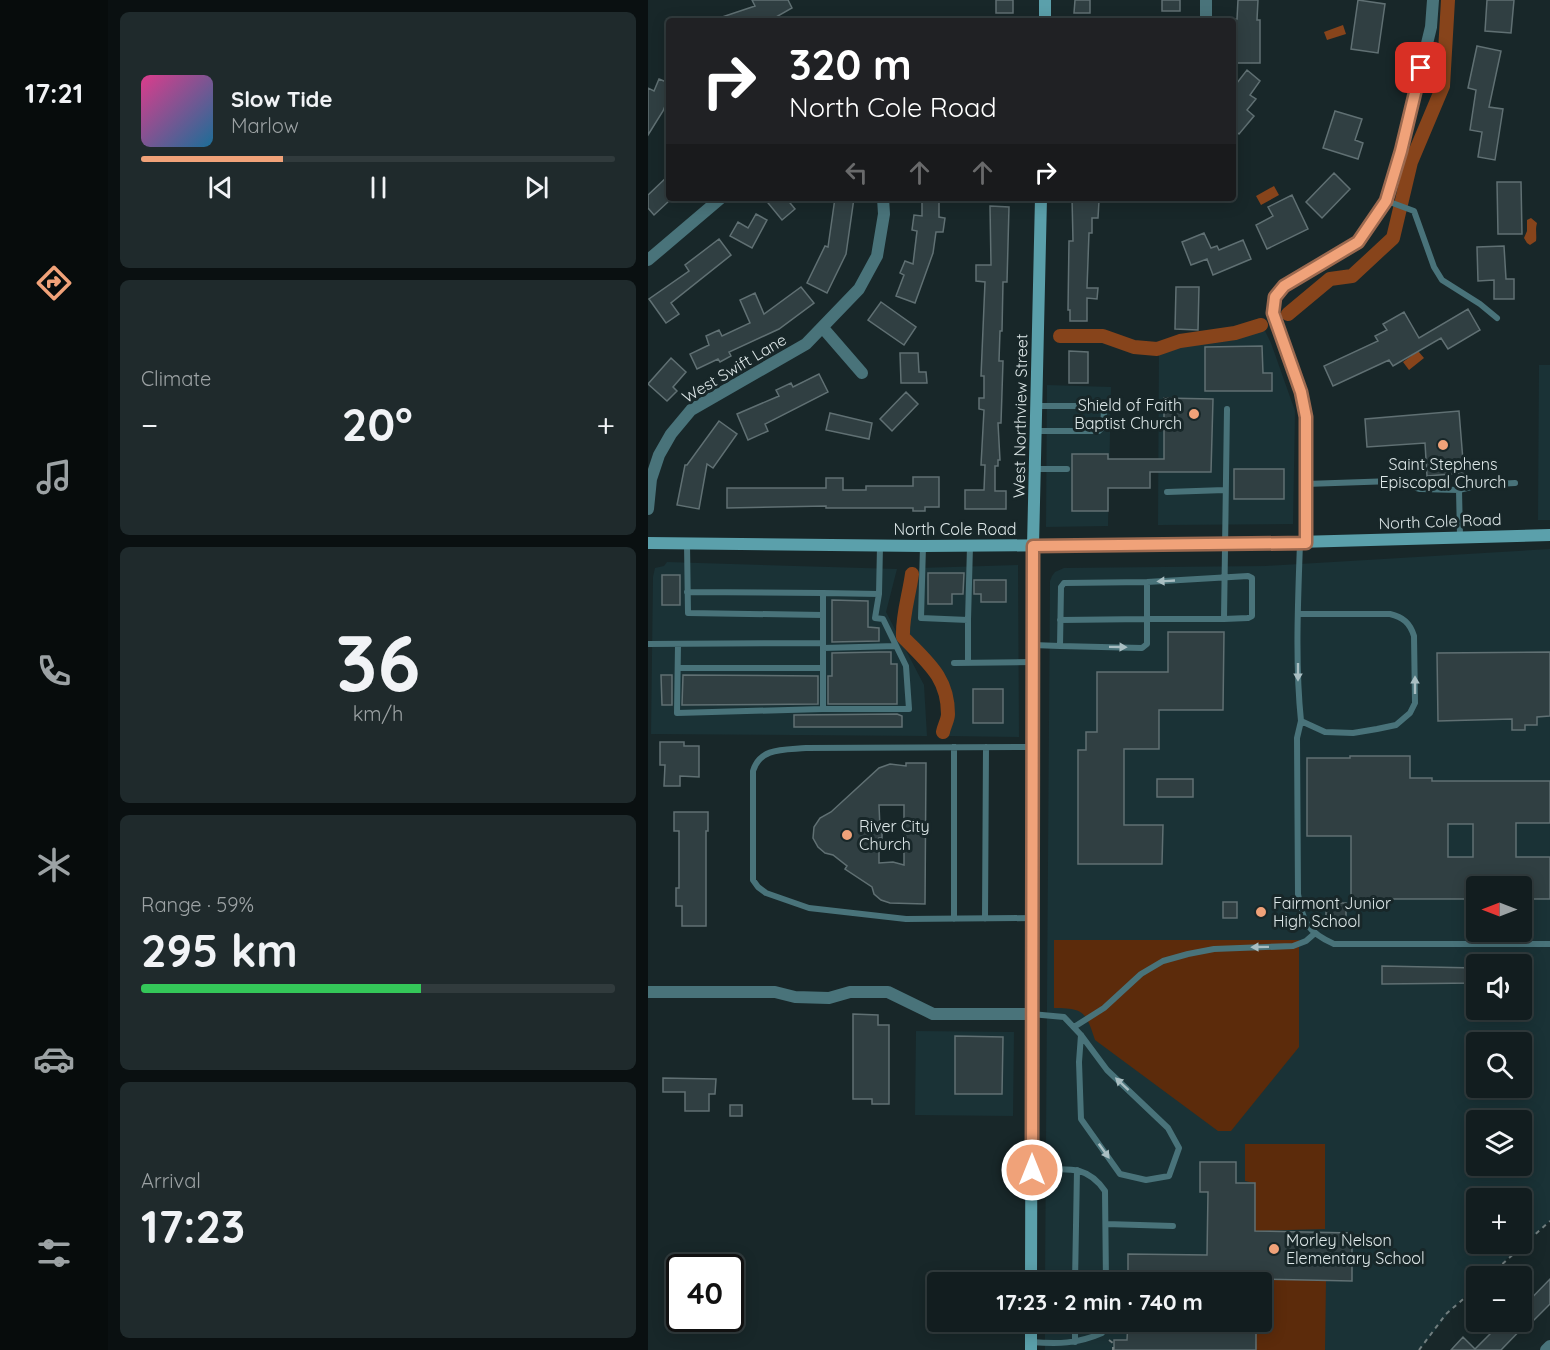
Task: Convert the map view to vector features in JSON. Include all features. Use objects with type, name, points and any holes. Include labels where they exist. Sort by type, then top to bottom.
[{"type":"street","points":[[1045,0],[1045,18]]},
{"type":"street","points":[[1206,0],[1206,18]]},
{"type":"street","points":[[1303,543],[1306,484],[1304,409],[1301,392],[1273,313],[1275,297],[1284,286],[1358,242],[1386,201],[1401,151],[1431,27],[1433,0]]},
{"type":"street","points":[[648,260],[717,201]]},
{"type":"street","name":"West Swift Lane","points":[[648,509],[651,479],[658,455],[671,434],[691,410],[806,344],[859,289],[877,256],[884,214],[883,201]]},
{"type":"street","name":"West Northview Street","points":[[1031,1272],[1033,546],[1041,201]]},
{"type":"street","points":[[823,328],[862,373]]},
{"type":"street","name":"North Cole Road","points":[[648,543],[1033,546],[1303,543],[1460,536],[1550,535]]},
{"type":"street","points":[[648,992],[775,992],[795,997],[829,998],[850,992],[888,992],[933,1014],[1031,1014]]},
{"type":"street","points":[[1546,1350],[1550,1346]]},
{"type":"lane","points":[[1386,201],[1414,211],[1434,267],[1442,280],[1480,304],[1497,318]]},
{"type":"lane","points":[[1036,430],[1099,431],[1103,427],[1104,410],[1100,406],[1037,406]]},
{"type":"lane","points":[[1224,618],[1227,409]]},
{"type":"lane","points":[[1035,469],[1067,469]]},
{"type":"lane","points":[[1306,484],[1393,482],[1420,489],[1459,490],[1479,485],[1515,483]]},
{"type":"lane","points":[[1167,492],[1226,490]]},
{"type":"lane","points":[[1459,490],[1460,536]]},
{"type":"lane","points":[[1303,543],[1298,614],[1300,721],[1297,738],[1298,894],[1301,914],[1308,928],[1314,934],[1334,944],[1550,944]]},
{"type":"lane","points":[[687,544],[688,613],[824,615]]},
{"type":"lane","points":[[678,645],[677,713],[909,709],[906,666],[883,619],[874,618],[879,594],[880,546]]},
{"type":"lane","points":[[923,546],[921,618],[968,620]]},
{"type":"lane","points":[[968,663],[970,546]]},
{"type":"lane","points":[[1060,620],[1248,618],[1252,616],[1252,578],[1248,576],[1147,582],[1064,583],[1061,587],[1060,620],[1060,646]]},
{"type":"lane","points":[[1033,645],[1142,648],[1147,644],[1147,582]]},
{"type":"lane","points":[[687,592],[879,594]]},
{"type":"lane","points":[[824,593],[824,709]]},
{"type":"lane","points":[[1298,614],[1390,614],[1400,616],[1406,621],[1414,636],[1414,703],[1410,713],[1403,720],[1396,725],[1353,733],[1325,732],[1300,721]]},
{"type":"lane","points":[[648,644],[896,646]]},
{"type":"lane","points":[[954,663],[1033,662]]},
{"type":"lane","points":[[678,668],[823,668]]},
{"type":"lane","points":[[954,747],[954,919]]},
{"type":"lane","points":[[985,919],[986,747]]},
{"type":"lane","points":[[1032,747],[806,748],[769,752],[756,762],[753,771],[753,880],[766,893],[809,908],[906,919],[1032,918]]},
{"type":"lane","points":[[1074,1027],[1104,1008],[1141,974],[1163,961],[1214,949],[1293,946],[1306,941],[1314,934]]},
{"type":"lane","points":[[1031,1014],[1064,1017],[1081,1035],[1107,1070],[1168,1128],[1179,1148],[1169,1176],[1146,1180],[1120,1174],[1081,1119],[1078,1062],[1081,1035]]},
{"type":"lane","points":[[1032,1170],[1077,1170],[1096,1179],[1105,1191],[1106,1272]]},
{"type":"lane","points":[[1075,1272],[1077,1170]]},
{"type":"lane","points":[[1106,1224],[1173,1226]]},
{"type":"lane","points":[[1075,1332],[1075,1342]]},
{"type":"lane","points":[[1031,1346],[1075,1342],[1102,1332]]},
{"type":"path","points":[[1500,1266],[1550,1221]]},
{"type":"path","points":[[1419,1350],[1446,1314],[1466,1297]]},
{"type":"path","points":[[1109,1340],[1113,1343],[1113,1350]]},
{"type":"shaded area","points":[[1343,25],[1346,34],[1327,40],[1324,32]]},
{"type":"shaded area","points":[[1274,186],[1279,195],[1261,205],[1256,196]]},
{"type":"shaded area","points":[[1531,218],[1537,223],[1536,241],[1530,245],[1524,238],[1527,231],[1527,220]]},
{"type":"shaded area","points":[[1263,327],[1295,411],[1293,524],[1158,525],[1159,344],[1180,338]]},
{"type":"shaded area","points":[[1418,351],[1424,358],[1409,370],[1403,362]]},
{"type":"shaded area","points":[[1539,365],[1550,365],[1550,520],[1538,520]]},
{"type":"shaded area","points":[[1047,385],[1111,387],[1108,526],[1046,527]]},
{"type":"shaded area","name":"Fairmont Junior High School","points":[[1550,549],[1550,1221],[1532,1237],[1532,1188],[1466,1188],[1466,1254],[1512,1254],[1498,1266],[1466,1266],[1466,1296],[1451,1310],[1420,1350],[1045,1350],[1045,1332],[1272,1332],[1272,1272],[1045,1272],[1050,581],[1055,572],[1064,568],[1265,566]]},
{"type":"shaded area","points":[[667,562],[897,569],[886,612],[924,685],[927,736],[651,734],[653,577],[655,568],[664,566]]},
{"type":"shaded area","points":[[1018,565],[1019,737],[947,736],[953,718],[950,698],[940,671],[904,632],[914,598],[919,568]]},
{"type":"shaded area","points":[[1054,940],[1299,940],[1299,1047],[1231,1131],[1218,1131],[1095,1040],[1083,1014],[1072,1009],[1054,1008]]},
{"type":"shaded area","points":[[916,1031],[1014,1032],[1013,1116],[915,1115]]},
{"type":"shaded area","points":[[1245,1144],[1325,1144],[1325,1229],[1255,1231],[1255,1183],[1245,1181]]},
{"type":"shaded area","points":[[1272,1279],[1326,1280],[1325,1350],[1256,1350],[1256,1332],[1272,1332]]},
{"type":"building","points":[[752,0],[788,0],[792,8],[777,18],[719,18],[755,6]]},
{"type":"building","points":[[996,0],[1013,0],[1013,13],[996,13]]},
{"type":"building","points":[[1075,0],[1090,0],[1090,13],[1074,13]]},
{"type":"building","points":[[1162,0],[1180,0],[1180,11],[1162,11]]},
{"type":"building","points":[[1238,0],[1258,0],[1260,63],[1236,63]]},
{"type":"building","points":[[1358,0],[1385,4],[1378,53],[1351,49]]},
{"type":"building","points":[[1487,0],[1514,0],[1511,33],[1485,31]]},
{"type":"building","points":[[1477,46],[1501,51],[1489,107],[1503,109],[1495,160],[1478,157],[1482,132],[1470,130],[1476,90],[1468,88]]},
{"type":"building","points":[[1247,70],[1260,81],[1250,95],[1256,99],[1247,110],[1254,116],[1239,134],[1236,132],[1236,84]]},
{"type":"building","points":[[659,79],[666,82],[666,104],[648,135],[648,88],[654,91]]},
{"type":"building","points":[[1335,111],[1362,119],[1355,140],[1363,143],[1358,159],[1323,148]]},
{"type":"building","points":[[1334,173],[1350,189],[1322,218],[1306,202]]},
{"type":"building","points":[[666,178],[666,201],[669,201],[654,215],[648,208],[648,195]]},
{"type":"building","points":[[1497,182],[1521,182],[1522,234],[1498,234]]},
{"type":"building","points":[[1292,195],[1308,229],[1267,249],[1256,225],[1273,216],[1268,207]]},
{"type":"building","points":[[766,201],[788,201],[795,209],[782,220]]},
{"type":"building","points":[[835,201],[854,201],[846,254],[827,293],[807,283],[825,246],[828,247]]},
{"type":"building","points":[[922,201],[939,201],[939,217],[945,218],[943,232],[936,232],[933,253],[915,303],[896,296],[904,275],[900,273],[905,261],[913,264],[917,231],[912,230],[914,215],[922,216]]},
{"type":"building","points":[[1072,201],[1099,201],[1098,218],[1092,218],[1092,233],[1089,233],[1087,288],[1098,288],[1097,299],[1087,298],[1087,321],[1070,321],[1070,310],[1068,310],[1069,241],[1073,241]]},
{"type":"building","points":[[990,206],[1009,207],[1007,282],[1003,282],[1002,331],[1000,331],[999,361],[1003,361],[1001,423],[998,423],[1000,460],[998,460],[998,466],[995,466],[995,491],[1006,491],[1006,509],[965,509],[965,490],[984,490],[985,465],[981,465],[984,410],[979,409],[979,398],[984,398],[984,376],[981,376],[985,282],[976,281],[976,265],[991,265]]},
{"type":"building","points":[[756,214],[767,220],[752,248],[730,236],[738,222],[748,228]]},
{"type":"building","points":[[1204,233],[1211,248],[1217,246],[1219,250],[1243,240],[1251,259],[1213,275],[1207,259],[1191,265],[1182,242]]},
{"type":"building","points":[[719,239],[731,255],[671,303],[679,314],[666,323],[649,299],[689,271],[685,265]]},
{"type":"building","points":[[1504,246],[1506,279],[1514,279],[1514,299],[1494,299],[1494,280],[1478,281],[1477,247]]},
{"type":"building","points":[[801,287],[814,303],[779,329],[729,352],[731,356],[720,362],[718,359],[697,369],[690,354],[709,345],[706,336],[719,330],[722,336],[750,323],[740,300],[755,293],[764,314]]},
{"type":"building","points":[[1176,287],[1199,287],[1198,330],[1175,329]]},
{"type":"building","points":[[881,302],[916,327],[904,345],[868,320]]},
{"type":"building","points":[[1468,309],[1480,330],[1448,349],[1441,338],[1393,366],[1389,360],[1333,386],[1324,366],[1378,341],[1375,336],[1387,330],[1383,324],[1404,312],[1419,338]]},
{"type":"building","points":[[1262,346],[1263,373],[1272,373],[1272,391],[1205,391],[1205,347]]},
{"type":"building","points":[[1069,351],[1088,352],[1088,383],[1069,383]]},
{"type":"building","points":[[900,353],[918,353],[919,372],[926,372],[927,383],[901,383]]},
{"type":"building","points":[[671,358],[686,372],[673,387],[677,391],[667,401],[648,384]]},
{"type":"building","points":[[819,374],[828,392],[765,424],[768,431],[748,440],[737,414],[779,396],[776,390],[791,383],[793,387]]},
{"type":"building","points":[[906,392],[918,404],[892,431],[880,419]]},
{"type":"building","points":[[1164,398],[1213,399],[1211,472],[1150,472],[1150,488],[1108,488],[1108,511],[1072,511],[1072,454],[1108,454],[1108,459],[1164,459]]},
{"type":"building","name":"Saint Stephens Episcopal Church","points":[[1459,411],[1464,473],[1427,476],[1425,443],[1367,447],[1365,419]]},
{"type":"building","points":[[830,413],[872,423],[869,439],[826,430]]},
{"type":"building","points":[[719,421],[737,434],[713,468],[707,464],[699,509],[677,505],[685,465]]},
{"type":"building","points":[[1234,469],[1284,469],[1284,499],[1234,499]]},
{"type":"building","points":[[913,477],[939,477],[939,507],[925,507],[925,511],[913,511],[913,508],[826,508],[826,506],[727,508],[727,488],[826,488],[826,478],[843,478],[843,490],[866,490],[866,486],[913,486]]},
{"type":"building","points":[[928,573],[964,573],[963,594],[952,594],[952,604],[928,604]]},
{"type":"building","points":[[662,575],[680,575],[680,605],[662,605]]},
{"type":"building","points":[[974,580],[1006,580],[1006,602],[981,602],[981,594],[974,594]]},
{"type":"building","points":[[832,600],[868,601],[868,627],[879,628],[879,641],[832,642]]},
{"type":"building","points":[[1168,632],[1224,632],[1223,710],[1159,710],[1159,749],[1124,749],[1124,825],[1163,825],[1162,864],[1078,864],[1078,750],[1086,750],[1086,732],[1097,732],[1097,672],[1168,672]]},
{"type":"building","points":[[891,652],[891,664],[897,664],[897,704],[828,704],[828,676],[832,676],[832,653]]},
{"type":"building","points":[[1550,652],[1550,716],[1537,717],[1537,725],[1525,725],[1525,730],[1512,730],[1512,719],[1438,721],[1437,653]]},
{"type":"building","points":[[661,675],[672,675],[672,705],[662,705]]},
{"type":"building","points":[[683,675],[818,676],[818,704],[682,705]]},
{"type":"building","points":[[973,689],[1003,689],[1003,723],[973,723]]},
{"type":"building","points":[[897,714],[902,716],[902,727],[794,727],[794,715]]},
{"type":"building","points":[[660,742],[684,742],[684,746],[699,746],[699,777],[680,776],[680,786],[664,786],[665,765],[660,765]]},
{"type":"building","points":[[1410,756],[1410,778],[1432,778],[1432,781],[1550,781],[1550,823],[1516,823],[1516,857],[1550,857],[1550,899],[1532,899],[1532,876],[1466,876],[1466,899],[1363,899],[1363,904],[1351,904],[1351,836],[1307,836],[1307,758]],"holes":[[[1448,824],[1473,824],[1473,857],[1448,857]]]},
{"type":"building","name":"River City Church","points":[[906,763],[926,763],[925,904],[890,903],[881,900],[874,894],[872,887],[845,869],[847,866],[833,855],[825,853],[813,838],[814,827],[820,818],[831,812],[879,768],[890,764],[906,766]],"holes":[[[879,805],[904,805],[904,865],[893,862],[879,863],[879,838],[882,838]]]},
{"type":"building","points":[[1157,779],[1193,779],[1193,797],[1157,797]]},
{"type":"building","points":[[674,812],[708,812],[706,926],[682,926],[682,906],[676,906],[676,888],[679,888],[679,831],[674,831]]},
{"type":"building","points":[[1223,902],[1237,902],[1237,918],[1223,918]]},
{"type":"building","points":[[1326,903],[1346,903],[1346,919],[1326,919]]},
{"type":"building","points":[[1382,966],[1466,968],[1466,983],[1382,984]]},
{"type":"building","points":[[853,1014],[878,1015],[878,1025],[889,1025],[889,1104],[872,1104],[872,1099],[853,1099]]},
{"type":"building","points":[[955,1036],[1003,1037],[1002,1094],[955,1094]]},
{"type":"building","points":[[663,1078],[716,1079],[715,1094],[709,1094],[709,1111],[685,1111],[685,1092],[663,1092]]},
{"type":"building","points":[[730,1105],[742,1105],[742,1116],[730,1116]]},
{"type":"building","points":[[1200,1162],[1236,1162],[1236,1183],[1255,1183],[1255,1231],[1352,1233],[1352,1281],[1272,1279],[1272,1272],[1128,1272],[1128,1254],[1207,1255],[1208,1192],[1200,1192]]},
{"type":"building","points":[[1550,1279],[1550,1304],[1534,1320],[1532,1318],[1532,1298]]},
{"type":"building","points":[[1127,1332],[1256,1332],[1256,1350],[1114,1350],[1114,1340],[1127,1340]]},
{"type":"building","points":[[1492,1332],[1518,1332],[1501,1350],[1451,1350],[1463,1337],[1475,1349]]},
{"type":"waterway","points":[[1288,314],[1330,279],[1352,276],[1393,238],[1411,162],[1443,86],[1448,0]]},
{"type":"waterway","points":[[1060,336],[1103,336],[1134,347],[1157,349],[1180,341],[1235,333],[1261,325]]},
{"type":"waterway","points":[[912,574],[903,637],[928,663],[940,680],[947,701],[948,714],[943,732]]},
{"type":"place","name":"Shield of Faith Baptist Church","points":[[1194,414]]},
{"type":"place","name":"Saint Stephens Episcopal Church","points":[[1443,445]]},
{"type":"place","name":"River City Church","points":[[847,835]]},
{"type":"place","name":"Fairmont Junior High School","points":[[1261,912]]},
{"type":"place","name":"Morley Nelson Elementary School","points":[[1274,1249]]},
{"type":"route","points":[[1032,1170],[1033,546],[1306,543],[1306,417],[1301,392],[1273,313],[1275,297],[1284,286],[1358,242],[1386,201],[1421,68]]}]
